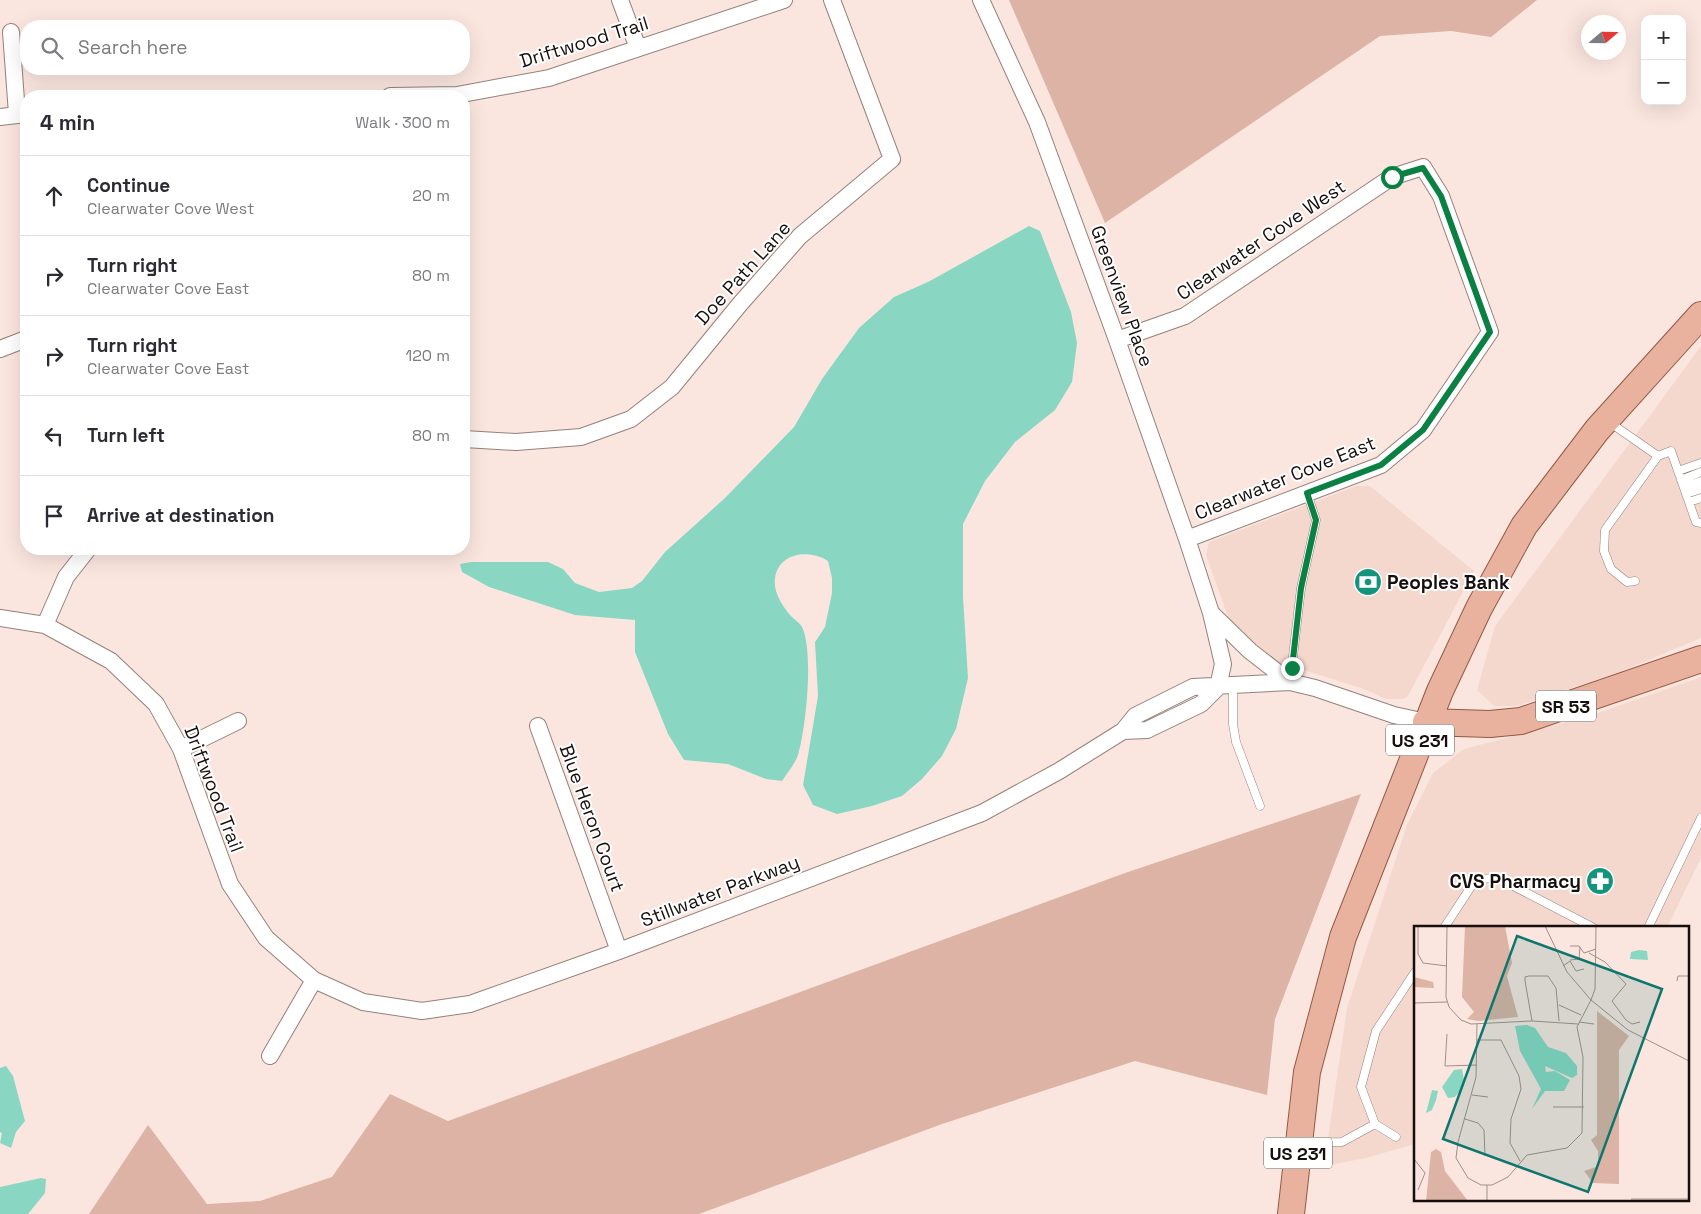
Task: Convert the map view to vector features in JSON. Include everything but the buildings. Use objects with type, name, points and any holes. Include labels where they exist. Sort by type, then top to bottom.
[{"type":"main road","name":"US 231","points":[[1291,1214],[1307,1072],[1343,937],[1426,722],[1479,608],[1524,526],[1570,462],[1701,315]]},
{"type":"main road","name":"SR 53","points":[[1426,722],[1490,724],[1521,721],[1701,659]]},
{"type":"street","points":[[620,0],[638,48]]},
{"type":"street","name":"Driftwood Trail","points":[[470,93],[549,78],[784,0]]},
{"type":"street","name":"Doe Path Lane","points":[[470,439],[516,442],[581,437],[631,419],[672,387],[740,304],[800,236],[892,159],[832,0]]},
{"type":"street","name":"Greenview Place","points":[[981,0],[1037,122],[1117,340],[1211,613],[1225,686]]},
{"type":"street","points":[[11,32],[20,99]]},
{"type":"street","points":[[0,117],[20,114]]},
{"type":"street","name":"Clearwater Cove West","points":[[1117,340],[1185,316],[1392,177],[1423,168]]},
{"type":"street","name":"Clearwater Cove East","points":[[1187,539],[1381,465],[1423,430],[1490,332],[1441,196],[1423,168]]},
{"type":"street","points":[[0,349],[20,341]]},
{"type":"street","points":[[45,625],[66,576],[83,555]]},
{"type":"street","name":"Greenview Place","points":[[1211,613],[1250,651],[1290,682]]},
{"type":"street","name":"Driftwood Trail","points":[[0,618],[45,625],[111,661],[156,704],[181,749],[230,884],[266,938],[314,980]]},
{"type":"street","points":[[1225,686],[1290,682],[1394,715],[1426,722]]},
{"type":"street","name":"Stillwater Parkway","points":[[314,980],[364,1002],[422,1011],[470,1004],[982,813],[1060,771],[1123,732],[1147,730],[1201,704],[1225,686]]},
{"type":"street","points":[[181,749],[238,722]]},
{"type":"street","name":"Blue Heron Court","points":[[538,726],[619,950]]},
{"type":"street","points":[[270,1056],[314,980]]},
{"type":"lane","points":[[1606,420],[1658,456]]},
{"type":"lane","points":[[1635,581],[1627,582],[1611,569],[1604,551],[1605,530],[1658,456],[1671,451],[1690,500],[1696,522],[1701,523]]},
{"type":"lane","points":[[1678,471],[1701,463]]},
{"type":"lane","points":[[1690,500],[1701,472]]},
{"type":"lane","points":[[1690,500],[1701,481]]},
{"type":"lane","points":[[1690,500],[1701,489]]},
{"type":"lane","points":[[1290,682],[1301,588],[1316,520],[1307,493]]},
{"type":"lane","points":[[1690,500],[1701,498]]},
{"type":"lane","points":[[1690,500],[1701,506]]},
{"type":"lane","points":[[1225,686],[1236,742],[1260,806]]},
{"type":"lane","points":[[1649,926],[1701,818]]},
{"type":"lane","points":[[1445,926],[1476,879],[1498,878],[1590,926]]},
{"type":"lane","points":[[1396,1138],[1375,1124],[1361,1087],[1376,1032],[1414,974]]},
{"type":"lane","points":[[1299,1144],[1342,1142],[1375,1124]]},
{"type":"shaded area","points":[[1009,0],[1537,0],[1491,37],[1451,31],[1380,36],[1105,223]]},
{"type":"shaded area","points":[[1701,346],[1701,638],[1617,673],[1517,706],[1494,706],[1477,690],[1495,626]]},
{"type":"shaded area","points":[[1356,486],[1370,486],[1474,571],[1408,696],[1403,699],[1386,699],[1364,689],[1275,661],[1243,638],[1228,617],[1206,555],[1209,542]]},
{"type":"shaded area","points":[[1701,677],[1701,858],[1668,926],[1414,926],[1414,1144],[1366,1158],[1324,1166],[1347,1008],[1407,825],[1433,773],[1464,749],[1589,716]]},
{"type":"shaded area","points":[[1361,794],[1275,1019],[1267,1095],[1135,1061],[942,1124],[699,1214],[89,1214],[148,1125],[207,1204],[260,1201],[332,1177],[390,1094],[448,1121],[1125,873]]},
{"type":"water","points":[[1029,226],[1040,231],[1071,312],[1077,343],[1072,382],[1055,410],[1015,442],[985,481],[963,524],[963,597],[968,678],[956,729],[942,756],[922,779],[902,796],[872,806],[837,814],[813,805],[803,785],[818,696],[815,642],[825,627],[832,593],[832,578],[828,561],[821,557],[804,554],[788,558],[777,570],[775,579],[777,594],[782,604],[802,627],[808,653],[808,690],[801,743],[797,758],[782,781],[766,779],[728,764],[684,760],[668,734],[635,652],[635,620],[575,615],[489,587],[462,572],[460,564],[471,562],[548,562],[563,569],[575,583],[599,592],[632,588],[642,581],[665,552],[725,498],[794,427],[822,379],[859,328],[894,297],[928,282]]},
{"type":"water","points":[[6,1066],[13,1076],[25,1121],[16,1132],[11,1148],[0,1143],[2,1133],[0,1132],[0,1068]]},
{"type":"water","points":[[41,1178],[46,1179],[45,1193],[28,1214],[0,1214],[0,1187]]},
{"type":"place","name":"Peoples Bank","points":[[1368,582]]},
{"type":"place","name":"CVS Pharmacy","points":[[1600,881]]},
{"type":"route","points":[[1292,668],[1301,588],[1316,520],[1307,493],[1381,465],[1423,430],[1462,376],[1490,332],[1441,196],[1423,168],[1392,177]]}]
